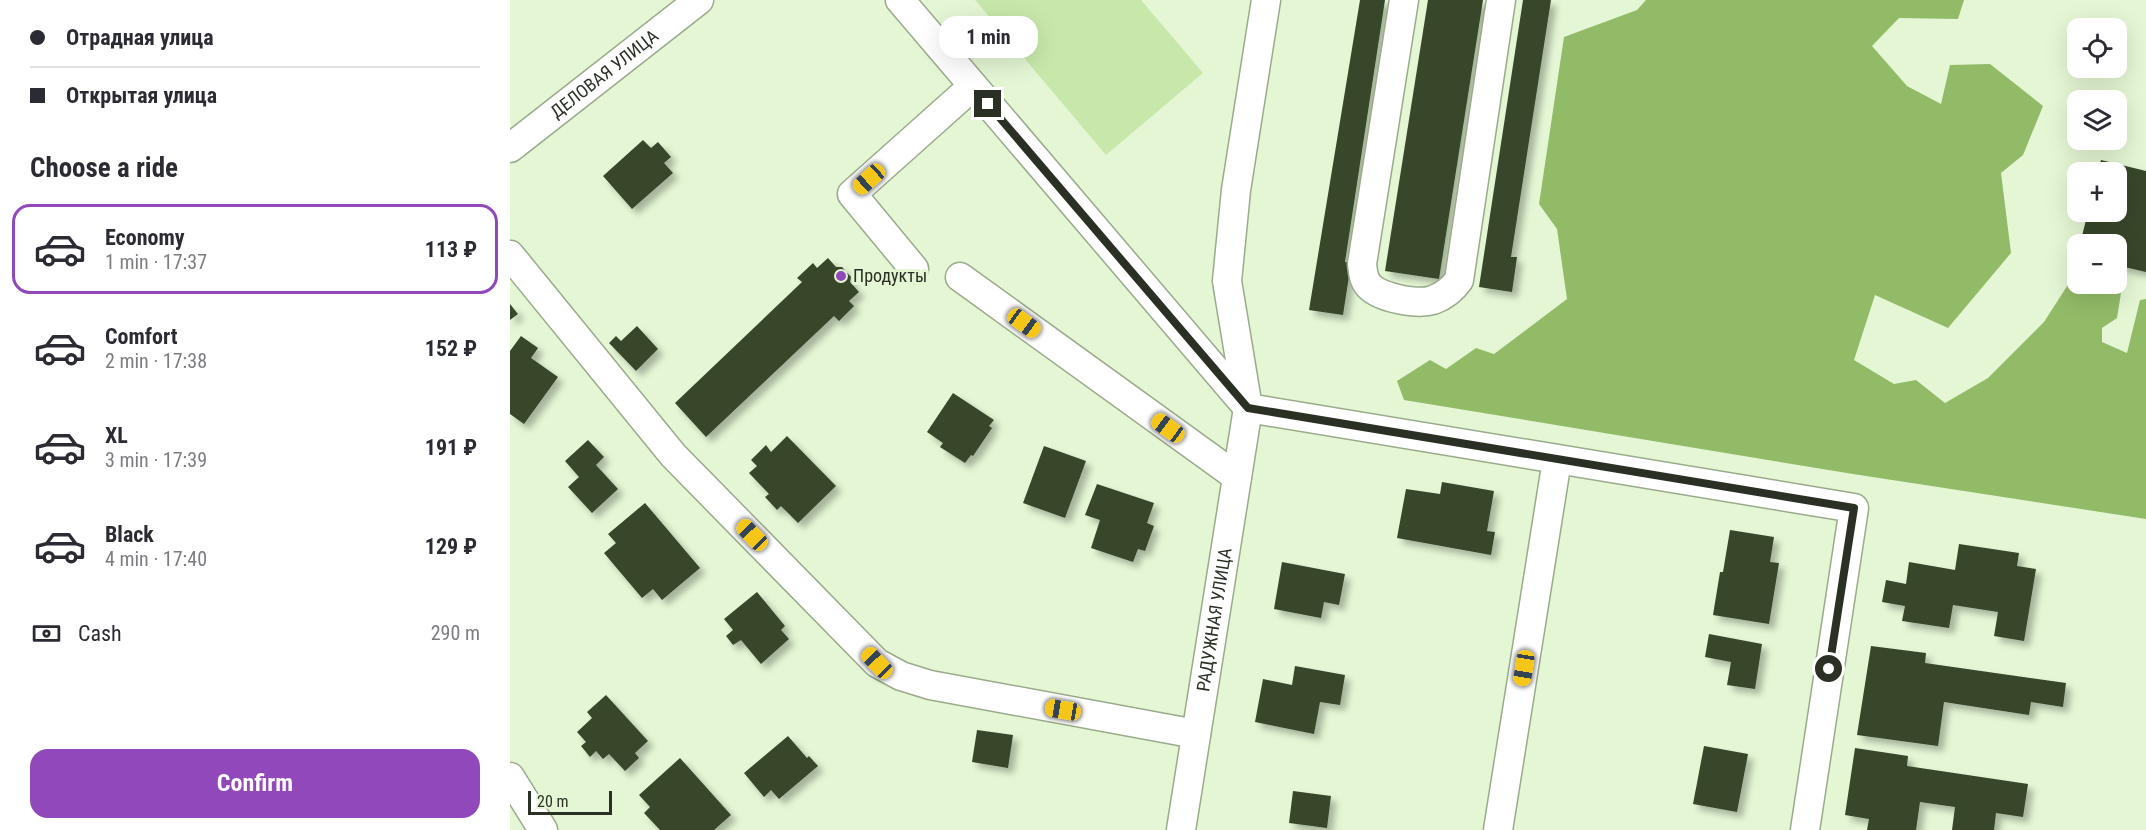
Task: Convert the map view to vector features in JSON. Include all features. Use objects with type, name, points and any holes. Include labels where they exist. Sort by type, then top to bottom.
[{"type":"street","name":"ДЕЛОВАЯ УЛИЦА","points":[[510,148],[699,0]]},
{"type":"street","points":[[900,0],[1248,408],[1854,508],[1805,830]]},
{"type":"street","name":"РАДУЖНАЯ УЛИЦА","points":[[1181,830],[1248,408],[1227,281],[1236,190],[1266,0]]},
{"type":"street","points":[[1404,0],[1362,264],[1363,276],[1368,285],[1378,292],[1387,297],[1417,302],[1440,297],[1451,290],[1459,280],[1501,0]]},
{"type":"street","points":[[914,269],[852,194],[973,86]]},
{"type":"street","points":[[510,255],[673,455],[877,663],[901,676],[930,685],[1196,734]]},
{"type":"street","points":[[960,277],[1237,477]]},
{"type":"street","points":[[1498,830],[1557,459]]},
{"type":"street","points":[[510,777],[543,830]]},
{"type":"green space","points":[[975,0],[1141,0],[1203,73],[1106,155]]},
{"type":"green space","points":[[1646,0],[1964,0],[1958,19],[1899,18],[1872,46],[1907,86],[1941,104],[1950,65],[1990,64],[2043,106],[2023,155],[2001,173],[2011,253],[1948,328],[1875,295],[1854,360],[1894,384],[1916,380],[1945,403],[1988,378],[2044,322],[2067,286],[2067,294],[2121,294],[2117,318],[2102,328],[2102,342],[2127,353],[2140,300],[2146,299],[2146,519],[1853,474],[1404,400],[1397,381],[1430,360],[1446,369],[1476,348],[1494,354],[1567,299],[1557,229],[1539,204],[1564,37],[1637,10]]},
{"type":"building","points":[[1360,0],[1385,0],[1345,262],[1351,263],[1343,315],[1309,310]]},
{"type":"building","points":[[1428,0],[1483,0],[1439,279],[1385,271]]},
{"type":"building","points":[[1523,0],[1551,0],[1511,257],[1517,257],[1512,292],[1479,287]]},
{"type":"building","points":[[643,140],[651,148],[658,142],[671,157],[664,163],[673,173],[632,209],[603,176]]},
{"type":"building","points":[[2127,166],[2146,171],[2146,272],[2127,268],[2127,234],[2082,234],[2086,222],[2127,222]]},
{"type":"building","points":[[828,258],[836,267],[842,267],[851,277],[850,282],[859,292],[849,301],[854,306],[839,321],[834,316],[706,437],[675,403],[802,282],[797,278],[813,263],[817,268]]},
{"type":"building","points":[[510,304],[518,314],[510,320]]},
{"type":"building","points":[[637,326],[658,349],[636,371],[609,343],[616,336],[621,341]]},
{"type":"building","points":[[521,336],[538,348],[531,358],[558,377],[524,424],[510,414],[510,351]]},
{"type":"building","points":[[953,393],[994,420],[989,426],[992,428],[973,456],[971,455],[965,463],[940,447],[943,443],[927,432]]},
{"type":"building","points":[[787,436],[836,486],[798,523],[781,506],[777,510],[765,497],[769,494],[749,473],[757,466],[751,460],[766,445],[771,452]]},
{"type":"building","points":[[588,440],[604,457],[596,465],[618,489],[592,513],[568,487],[579,477],[565,461]]},
{"type":"building","points":[[1044,446],[1086,461],[1065,518],[1023,503]]},
{"type":"building","points":[[1442,482],[1494,491],[1487,531],[1495,532],[1491,555],[1397,538],[1406,489],[1440,494]]},
{"type":"building","points":[[1097,484],[1154,503],[1147,523],[1154,526],[1145,551],[1138,549],[1133,562],[1091,548],[1100,520],[1085,515]]},
{"type":"building","points":[[645,503],[700,568],[662,600],[653,589],[642,598],[604,553],[616,543],[608,534]]},
{"type":"building","points":[[1730,530],[1774,537],[1770,562],[1779,563],[1769,624],[1713,615]]},
{"type":"building","points":[[1959,544],[2019,553],[2017,566],[2036,569],[2024,641],[1994,636],[1998,612],[1953,605],[1949,628],[1902,621],[1905,606],[1882,602],[1886,580],[1906,584],[1909,562],[1955,570]]},
{"type":"building","points":[[1282,562],[1345,574],[1339,605],[1324,602],[1321,618],[1274,609]]},
{"type":"building","points":[[757,592],[785,626],[781,630],[789,639],[761,664],[741,640],[733,645],[726,636],[733,630],[724,619]]},
{"type":"building","points":[[1709,634],[1762,644],[1755,689],[1727,685],[1731,662],[1705,657]]},
{"type":"building","points":[[1871,646],[1926,653],[1925,663],[2066,683],[2063,707],[2031,702],[2029,715],[1944,702],[1938,746],[1857,735]]},
{"type":"building","points":[[1295,666],[1345,675],[1340,705],[1320,702],[1314,734],[1255,722],[1263,679],[1292,685]]},
{"type":"building","points":[[606,695],[648,741],[635,753],[639,758],[625,771],[609,754],[603,759],[596,751],[590,757],[581,746],[586,742],[577,732],[592,718],[587,712]]},
{"type":"building","points":[[977,730],[1013,735],[1008,768],[972,762]]},
{"type":"building","points":[[788,736],[807,758],[809,756],[818,766],[779,799],[771,790],[764,797],[744,773]]},
{"type":"building","points":[[1704,746],[1748,754],[1737,812],[1693,804]]},
{"type":"building","points":[[1855,748],[1908,756],[1907,766],[2028,784],[2023,817],[1996,813],[1994,830],[1952,830],[1955,807],[1920,802],[1916,830],[1867,830],[1869,819],[1845,815]]},
{"type":"building","points":[[680,758],[731,815],[714,830],[660,830],[644,813],[650,807],[639,795]]},
{"type":"building","points":[[1293,791],[1331,796],[1327,828],[1289,823]]},
{"type":"place","name":"Продукты","points":[[841,276]]},
{"type":"route","points":[[988,104],[1248,408],[1854,508],[1829,669]]}]
